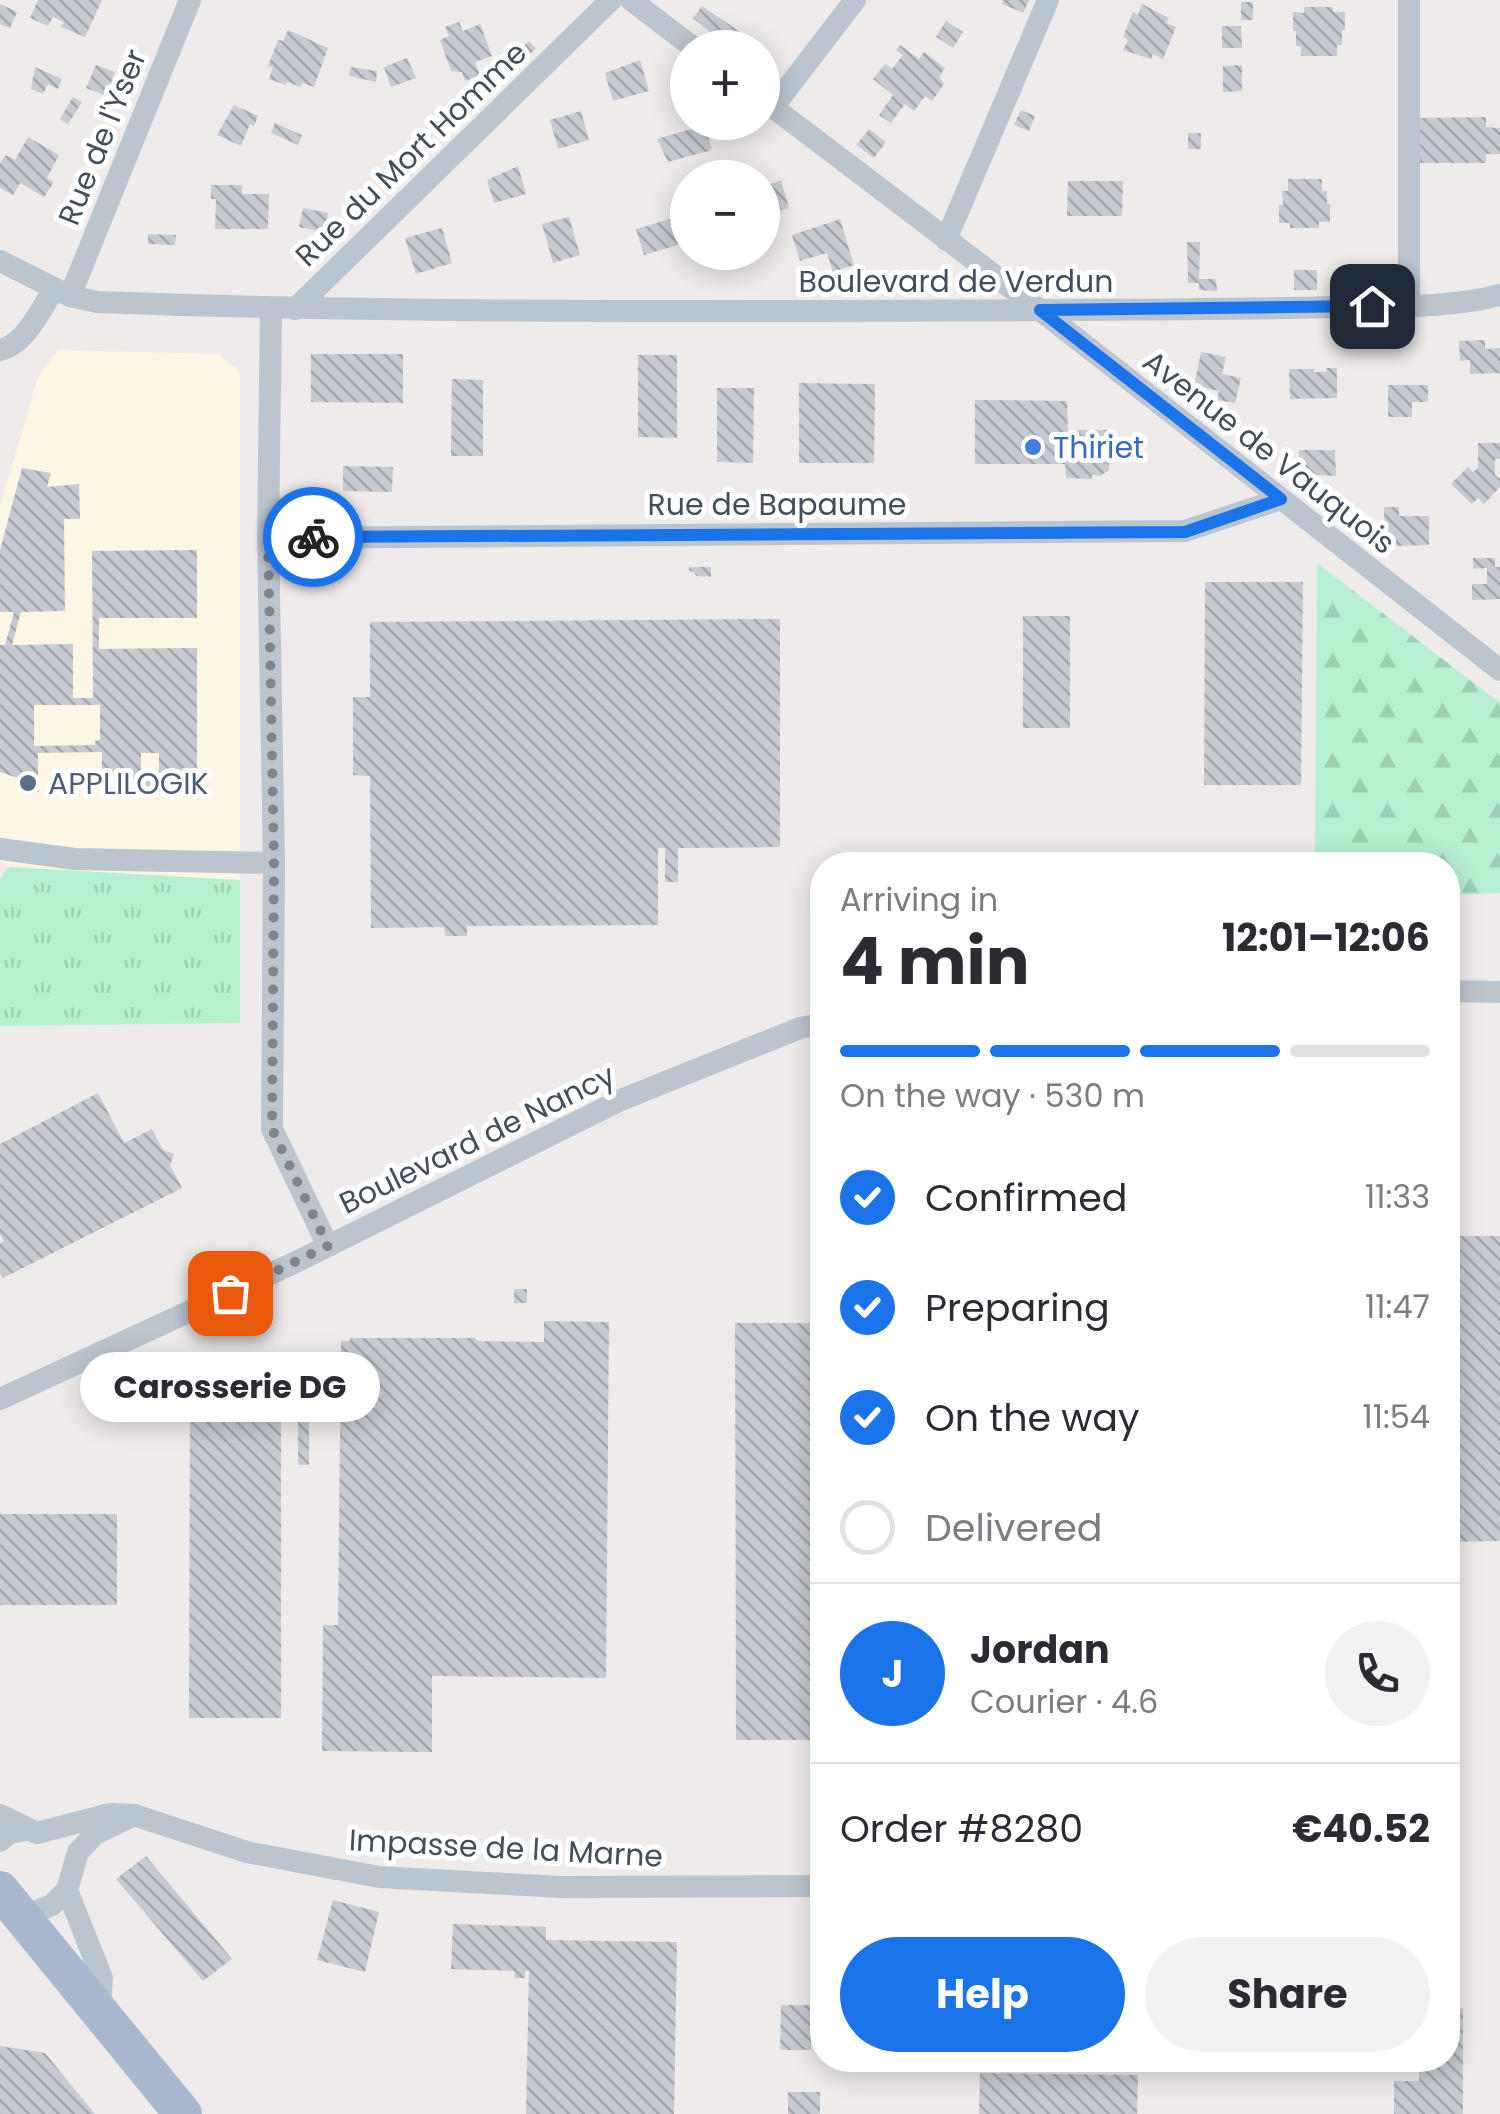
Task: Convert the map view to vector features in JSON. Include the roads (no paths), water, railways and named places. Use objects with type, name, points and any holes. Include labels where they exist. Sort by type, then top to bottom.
[{"type":"main road","points":[[11,1904],[184,2114]]},
{"type":"street","name":"Rue de l'Yser","points":[[0,350],[9,348],[62,292],[190,0]]},
{"type":"street","points":[[602,0],[610,0]]},
{"type":"street","name":"Rue du Mort Homme","points":[[283,309],[610,0]]},
{"type":"street","points":[[631,0],[670,30]]},
{"type":"street","points":[[780,89],[855,0]]},
{"type":"street","points":[[946,240],[1048,0]]},
{"type":"street","points":[[1409,0],[1410,306]]},
{"type":"street","name":"Avenue de Vauquois","points":[[780,112],[1500,670]]},
{"type":"street","name":"Boulevard de Verdun","points":[[0,261],[62,292],[97,302],[283,309],[1040,310],[1410,306],[1500,295]]},
{"type":"street","points":[[283,309],[268,538],[274,862],[272,1129],[328,1246]]},
{"type":"street","name":"Rue de Bapaume","points":[[268,538],[1185,532],[1281,499]]},
{"type":"street","points":[[0,849],[75,858],[274,862]]},
{"type":"street","points":[[1460,992],[1500,992]]},
{"type":"street","name":"Boulevard de Nancy","points":[[0,1399],[328,1246],[621,1100],[810,1026]]},
{"type":"street","name":"Impasse de la Marne","points":[[0,1840],[9,1833],[37,1833],[110,1814],[134,1815],[247,1852],[380,1877],[561,1886],[810,1886]]},
{"type":"street","points":[[0,1815],[27,1830]]},
{"type":"street","points":[[11,1904],[52,1904],[67,1890],[78,1852],[95,1834],[134,1815]]},
{"type":"street","points":[[67,1890],[102,1978],[100,1992],[92,2002]]},
{"type":"place","name":"Thiriet","points":[[1033,447]]},
{"type":"place","name":"APPLILOGIK","points":[[28,783]]},
{"type":"place","name":"Carosserie DG","points":[[230,1293]]}]
